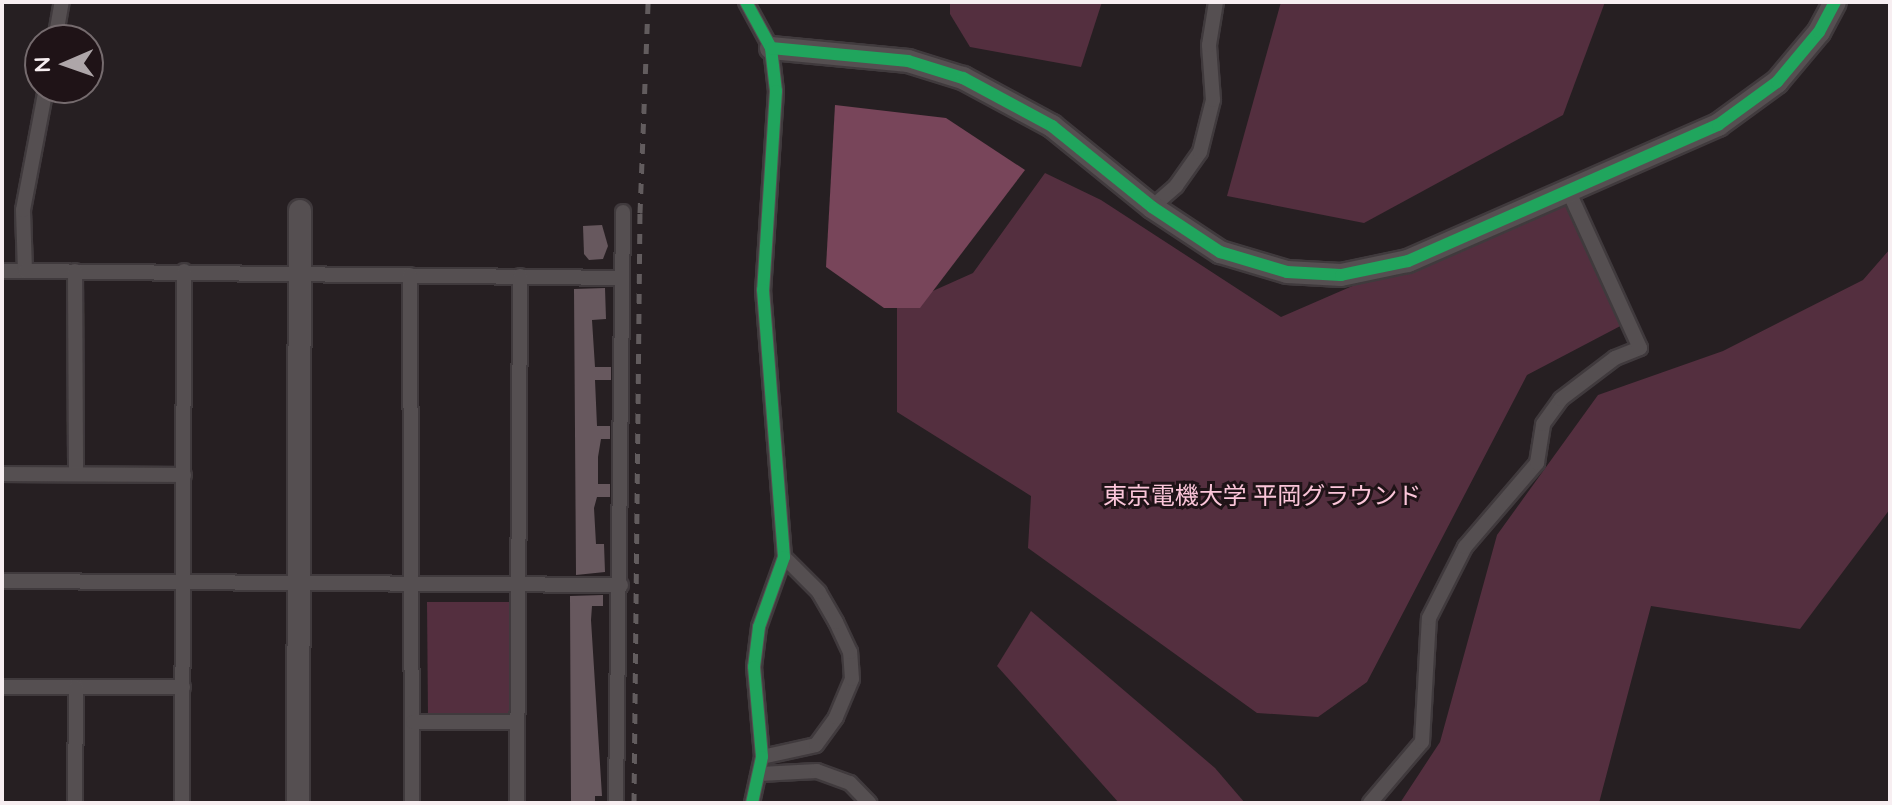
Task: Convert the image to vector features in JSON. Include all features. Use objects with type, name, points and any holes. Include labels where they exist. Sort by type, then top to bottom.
[{"type":"street","points":[[58,24],[62,2]]},
{"type":"street","points":[[746,2],[771,48],[776,91],[763,290],[784,557],[759,627],[754,667],[762,757],[752,803]]},
{"type":"street","points":[[1152,207],[1176,186],[1200,152],[1213,100],[1209,45],[1216,2]]},
{"type":"street","points":[[771,48],[908,61],[963,78],[1052,126],[1152,207],[1203,243],[1245,263],[1287,272],[1341,275],[1408,261],[1718,125],[1777,82],[1819,32],[1835,2]]},
{"type":"street","points":[[25,271],[23,210],[43,104]]},
{"type":"street","points":[[1370,803],[1422,742],[1429,618],[1465,547],[1537,463],[1543,424],[1561,399],[1615,358],[1640,348],[1569,192]]},
{"type":"street","points":[[298,803],[300,211]]},
{"type":"street","points":[[616,803],[621,585],[620,278],[623,212]]},
{"type":"street","points":[[2,271],[620,278]]},
{"type":"street","points":[[75,271],[76,474]]},
{"type":"street","points":[[182,803],[184,271]]},
{"type":"street","points":[[410,275],[414,583],[412,803]]},
{"type":"street","points":[[517,803],[520,276]]},
{"type":"street","points":[[2,474],[184,475]]},
{"type":"street","points":[[762,757],[816,745],[836,717],[852,679],[850,652],[836,622],[819,592],[784,557]]},
{"type":"street","points":[[2,581],[621,585]]},
{"type":"street","points":[[2,687],[183,687]]},
{"type":"street","points":[[75,803],[76,687]]},
{"type":"street","points":[[413,722],[517,722]]},
{"type":"street","points":[[760,774],[817,771],[850,783],[869,803]]},
{"type":"green space","points":[[950,2],[1102,2],[1081,67],[970,47],[950,14]]},
{"type":"green space","points":[[1281,2],[1605,2],[1563,115],[1364,223],[1227,196]]},
{"type":"green space","name":"東京電機大学 平岡グラウンド","points":[[1045,173],[1101,200],[1281,317],[1569,192],[1628,322],[1527,375],[1367,682],[1318,717],[1257,713],[1028,548],[1031,496],[897,412],[897,307],[973,273]]},
{"type":"green space","points":[[1890,249],[1890,509],[1800,629],[1651,606],[1599,803],[1400,803],[1440,742],[1497,535],[1598,395],[1723,351],[1863,280]]},
{"type":"green space","points":[[427,602],[513,602],[511,719],[428,717]]},
{"type":"green space","points":[[1031,611],[1215,768],[1245,803],[1119,803],[997,666]]},
{"type":"shaded area","points":[[835,105],[946,118],[1025,170],[920,308],[884,308],[826,267]]},
{"type":"building","points":[[602,225],[608,246],[603,259],[589,260],[584,254],[583,226]]},
{"type":"building","points":[[605,288],[606,319],[592,320],[595,367],[611,367],[611,380],[595,380],[597,426],[610,426],[610,439],[601,439],[598,484],[610,484],[610,497],[597,497],[594,508],[596,544],[604,544],[605,572],[576,575],[574,289]]},
{"type":"building","points":[[603,595],[603,606],[592,606],[591,620],[602,796],[595,796],[595,803],[571,803],[570,596]]},
{"type":"railway","points":[[634,803],[640,213],[648,2]]},
{"type":"cycle path","points":[[746,2],[771,48],[776,91],[763,290],[784,557],[759,627],[754,667],[762,757],[752,803]]},
{"type":"cycle path","points":[[771,48],[908,61],[963,78],[1052,126],[1152,207],[1220,252],[1287,272],[1341,275],[1408,261],[1718,125],[1777,82],[1819,32],[1835,2]]}]
